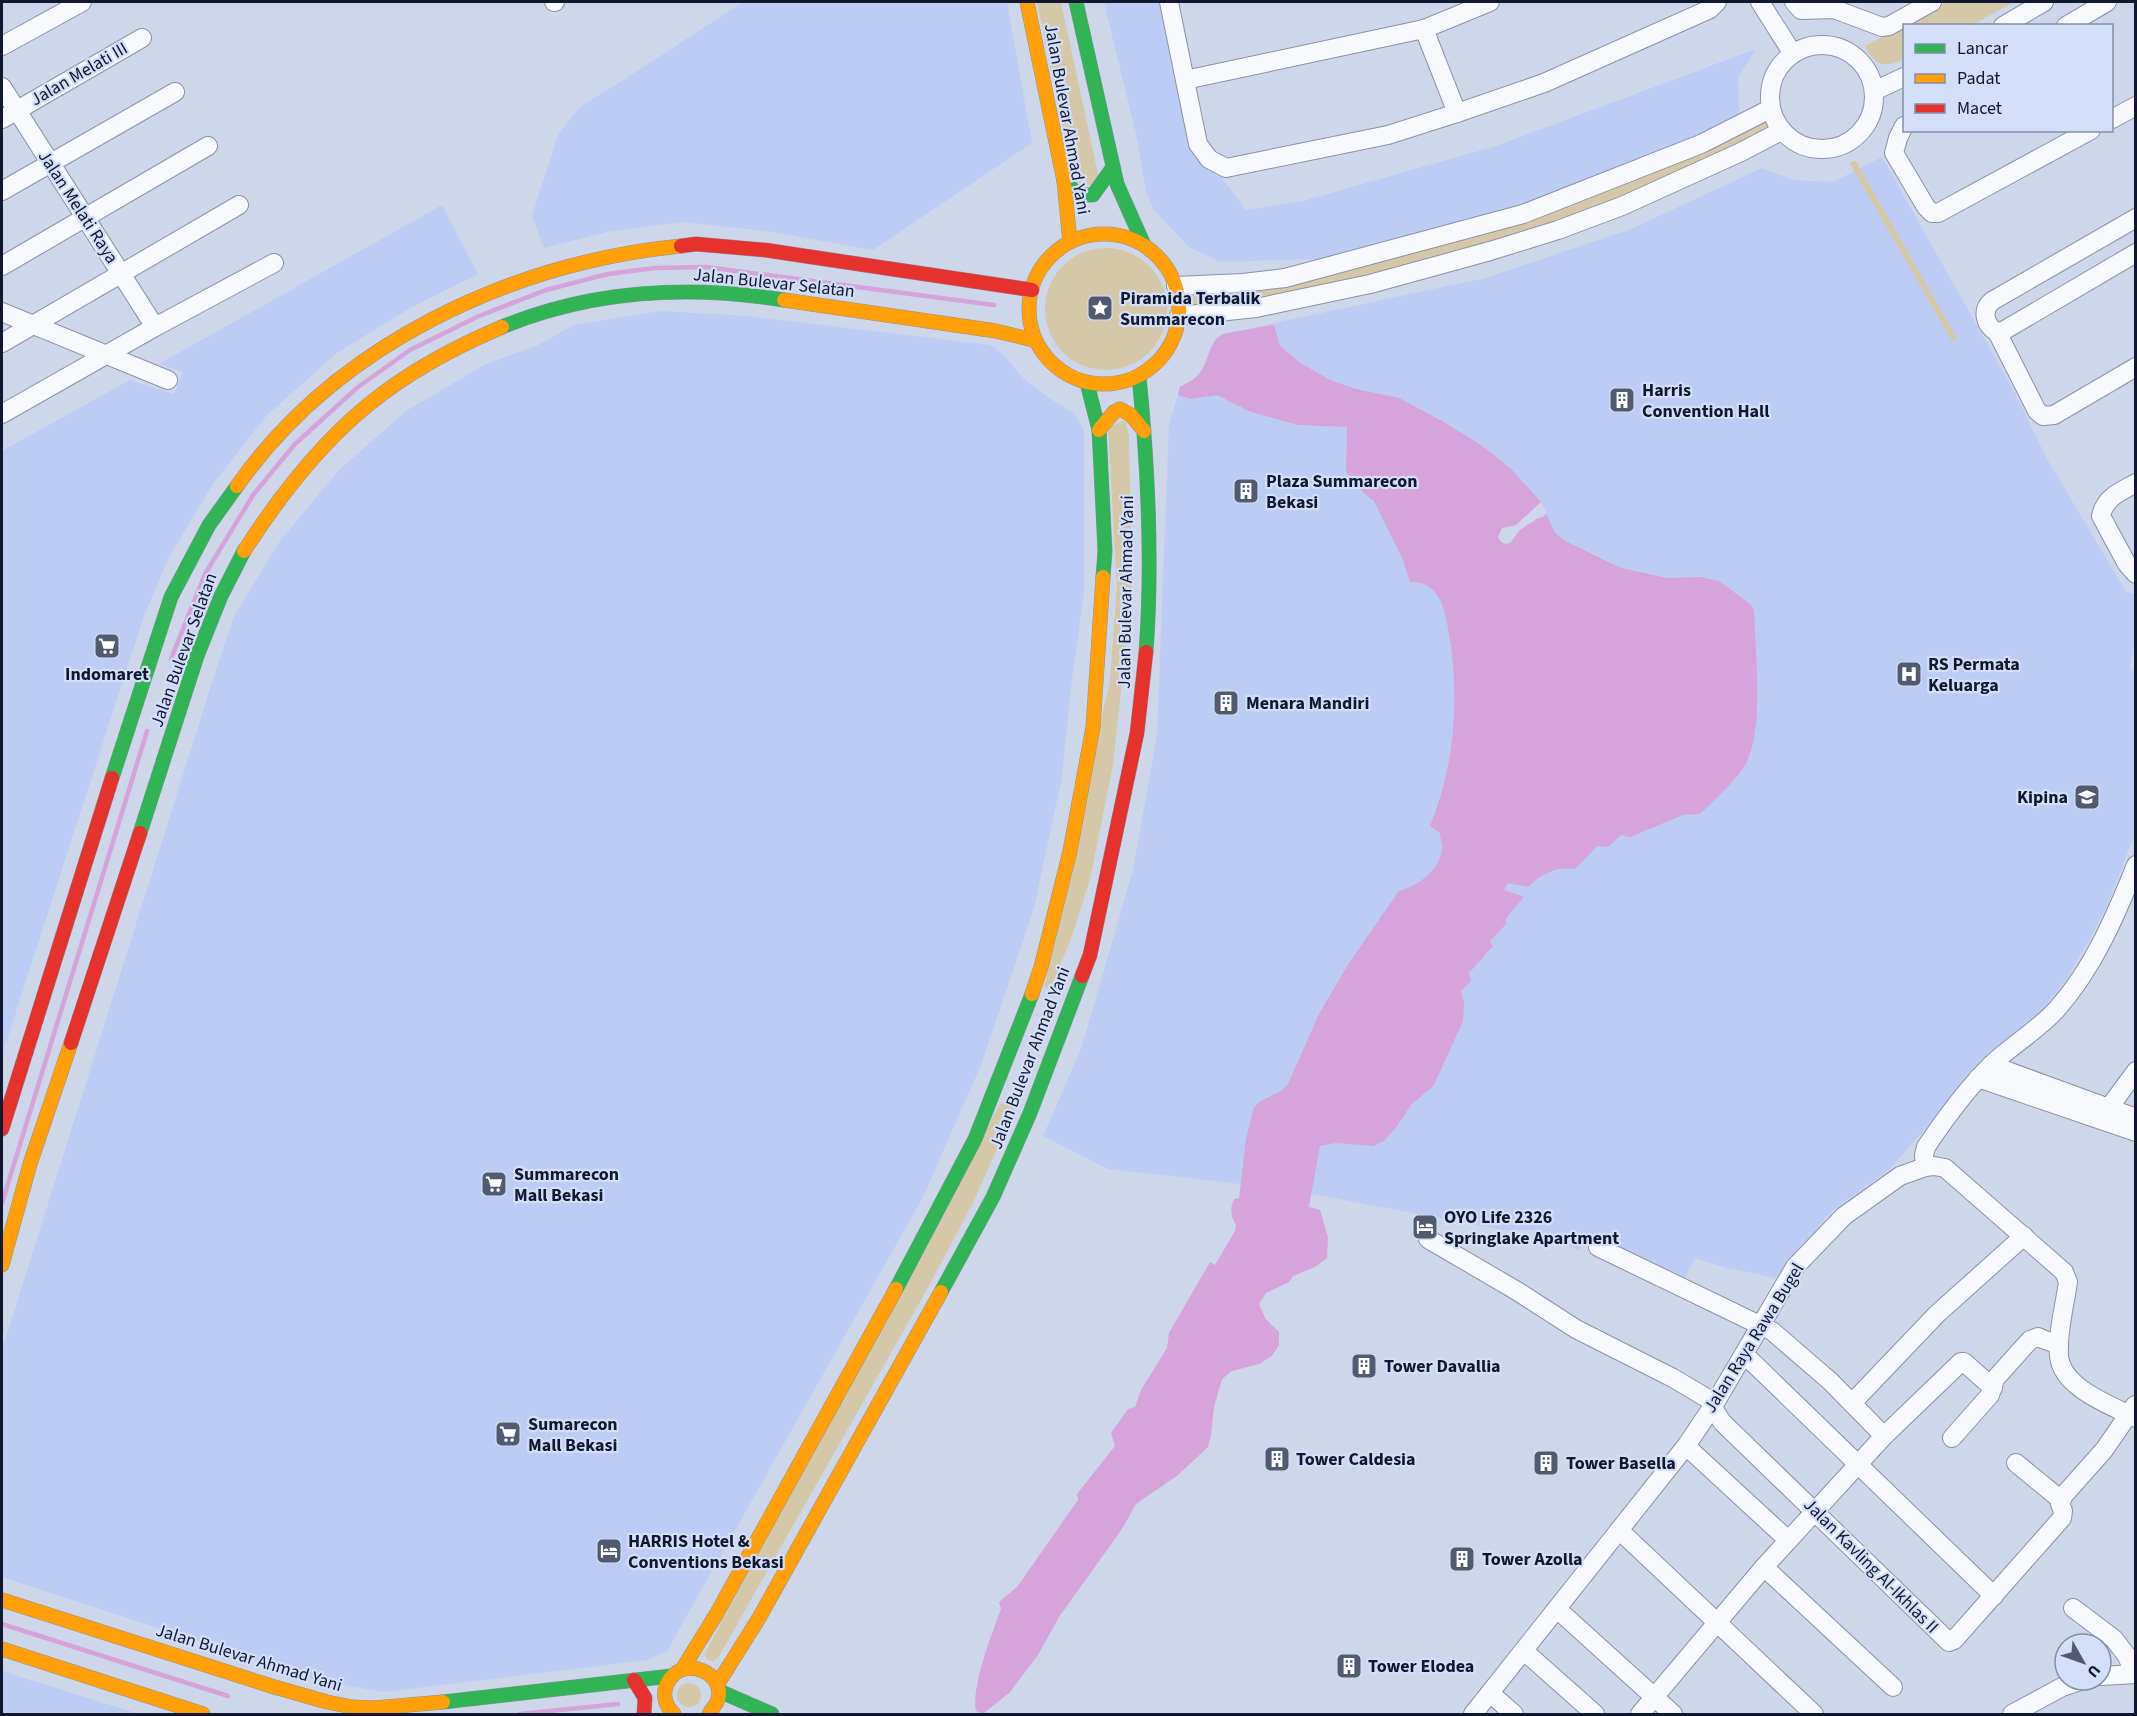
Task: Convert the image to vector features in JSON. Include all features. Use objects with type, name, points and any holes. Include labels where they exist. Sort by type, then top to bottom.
[{"type":"main road","name":"Jalan Bulevar Ahmad Yani","points":[[1027,2],[1064,181],[1070,242]]},
{"type":"main road","name":"Jalan Bulevar Ahmad Yani","points":[[1076,2],[1117,184],[1144,244]]},
{"type":"main road","points":[[1064,181],[1079,195],[1093,195],[1113,167]]},
{"type":"main road","points":[[1107,234],[1126,237],[1144,244],[1162,260],[1176,286],[1179,297],[1179,316],[1173,340],[1159,361],[1139,376],[1114,384],[1087,383],[1055,369],[1042,356],[1033,340],[1029,304],[1040,271],[1053,254],[1070,242],[1088,236],[1107,234]]},
{"type":"main road","name":"Jalan Bulevar Selatan","points":[[2,1130],[138,695],[171,597],[210,525],[251,464],[291,421],[336,381],[411,330],[486,295],[532,277],[572,265],[647,249],[696,244],[765,250],[1032,290]]},
{"type":"main road","points":[[1001,285],[1011,293],[1015,300]]},
{"type":"main road","name":"Jalan Bulevar Selatan","points":[[2,1265],[30,1164],[212,616],[230,575],[258,529],[321,450],[358,413],[401,379],[468,342],[532,315],[600,298],[677,290],[718,291],[1002,327],[1033,340]]},
{"type":"main road","name":"Jalan Bulevar Ahmad Yani","points":[[709,1714],[718,1700],[718,1688],[850,1458],[993,1197],[1030,1113],[1089,955],[1141,705],[1149,547],[1139,376]]},
{"type":"main road","name":"Jalan Bulevar Ahmad Yani","points":[[683,1668],[717,1613],[774,1511],[975,1139],[1028,1007],[1052,926],[1070,851],[1093,727],[1104,551],[1099,430],[1087,383]]},
{"type":"main road","points":[[1099,430],[1114,412],[1120,409],[1131,415],[1144,431]]},
{"type":"main road","name":"Jalan Bulevar Ahmad Yani","points":[[2,1600],[280,1689],[352,1707],[374,1708],[474,1699],[671,1676]]},
{"type":"main road","points":[[2,1649],[203,1714]]},
{"type":"main road","points":[[674,1714],[668,1708],[665,1695],[667,1683],[671,1676],[683,1668],[690,1667],[704,1670],[710,1674],[718,1688],[772,1714]]},
{"type":"main road","points":[[634,1680],[645,1698],[644,1714]]},
{"type":"street","points":[[2,46],[82,2]]},
{"type":"street","points":[[1170,2],[1198,144],[1209,159],[1226,168],[1388,135],[1457,113],[1544,83],[1710,9],[1717,2]]},
{"type":"street","points":[[1185,80],[1424,29],[1490,2]]},
{"type":"street","points":[[1760,2],[1792,54]]},
{"type":"street","points":[[1794,2],[1802,10],[1834,9],[1882,27],[1889,26],[1932,2]]},
{"type":"street","points":[[2006,24],[2044,2]]},
{"type":"street","points":[[2069,24],[2107,2]]},
{"type":"street","points":[[1424,29],[1457,113]]},
{"type":"street","name":"Jalan Melati III","points":[[9,115],[142,38]]},
{"type":"street","points":[[1827,45],[1844,49],[1858,59],[1869,74],[1874,91],[1873,107],[1868,122],[1858,135],[1837,148],[1821,150],[1805,147],[1791,140],[1781,131],[1770,108],[1769,93],[1773,78],[1781,64],[1792,54],[1809,46],[1827,45]]},
{"type":"street","points":[[1874,91],[1903,77]]},
{"type":"street","name":"Jalan Melati Raya","points":[[2,87],[9,115],[50,164],[154,327]]},
{"type":"street","points":[[2,191],[175,92]]},
{"type":"street","points":[[2113,118],[2136,106]]},
{"type":"street","points":[[1176,286],[1244,283],[1285,278],[1523,214],[1701,144],[1770,108]]},
{"type":"street","points":[[1903,129],[1894,153],[1926,207],[1932,213],[1938,213],[2087,132]]},
{"type":"street","points":[[1179,316],[1256,308],[1370,284],[1490,252],[1622,206],[1741,152],[1781,131]]},
{"type":"street","points":[[2,266],[208,146]]},
{"type":"street","points":[[2,343],[239,205]]},
{"type":"street","points":[[2136,218],[1992,300],[1987,304],[1985,313],[1990,328],[1996,332],[2037,411],[2043,416],[2054,415],[2136,367]]},
{"type":"street","points":[[1996,332],[2003,331],[2136,253]]},
{"type":"street","points":[[2,414],[154,327],[274,263]]},
{"type":"street","points":[[2,312],[168,380]]},
{"type":"street","points":[[2136,483],[2106,502],[2101,516],[2127,564],[2136,574]]},
{"type":"street","points":[[2133,1412],[2073,1382],[2061,1365],[2059,1347],[2068,1277],[1945,1168],[1925,1167],[1924,1155],[1926,1147],[1985,1072],[2035,1030],[2075,986],[2130,897],[2136,866]]},
{"type":"street","points":[[2108,1108],[2136,1071]]},
{"type":"street","points":[[1985,1072],[2136,1118]]},
{"type":"street","points":[[1985,1072],[2136,1132]]},
{"type":"street","name":"Jalan Raya Rawa Bugel","points":[[1473,1714],[1686,1446],[1714,1405],[1795,1267],[1845,1216],[1900,1176],[1925,1167]]},
{"type":"street","points":[[1852,1402],[1937,1314],[2024,1236]]},
{"type":"street","points":[[1428,1239],[1517,1291],[1576,1329],[1673,1377],[1714,1405]]},
{"type":"street","points":[[1598,1247],[1772,1331],[1852,1402],[1884,1436]]},
{"type":"street","points":[[1952,1438],[1990,1395],[1998,1375],[2035,1337],[2050,1340],[2059,1347]]},
{"type":"street","points":[[1744,1354],[1994,1596]]},
{"type":"street","points":[[1640,1714],[1815,1510],[1884,1436],[1961,1362],[1964,1362],[1993,1388]]},
{"type":"street","name":"Jalan Kavling Al-Ikhlas II","points":[[1714,1405],[1722,1422],[1949,1642],[1954,1640],[2062,1518],[2061,1500],[2133,1412]]},
{"type":"street","points":[[1686,1446],[1788,1540]]},
{"type":"street","points":[[2016,1463],[2061,1500]]},
{"type":"street","points":[[1619,1530],[1814,1714]]},
{"type":"street","points":[[1764,1567],[1893,1687]]},
{"type":"street","points":[[2073,1608],[2114,1639],[2127,1656],[2135,1674],[2113,1675]]},
{"type":"street","points":[[1557,1609],[1674,1714]]},
{"type":"street","points":[[1524,1651],[1595,1714]]},
{"type":"street","points":[[2012,1714],[2053,1692]]},
{"type":"street","points":[[1491,1694],[1514,1714]]},
{"type":"shaded area","points":[[743,2],[1007,2],[1032,143],[873,250],[766,231],[683,222],[611,231],[544,248],[532,216],[558,135],[580,107]]},
{"type":"shaded area","points":[[1037,2],[1061,2],[1099,179],[1095,186],[1074,181]]},
{"type":"shaded area","points":[[1104,2],[1170,2],[1203,153],[1246,210],[1303,201],[1496,146],[1756,49],[1738,78],[1739,114],[1643,166],[1477,226],[1346,258],[1220,262],[1189,247],[1153,209],[1146,191],[1138,143]]},
{"type":"shaded area","points":[[1947,2],[2014,2],[1974,24],[1906,24]]},
{"type":"shaded area","points":[[1903,26],[1903,59],[1891,64],[1881,64],[1873,58],[1865,46]]},
{"type":"shaded area","points":[[1770,109],[1781,131],[1490,251],[1179,316],[1179,297],[1176,286],[1243,283],[1453,234]]},
{"type":"shaded area","points":[[1882,157],[2016,395],[2047,459],[2126,592],[2135,594],[2135,642],[2130,666],[2136,677],[2135,833],[2108,904],[2087,944],[2068,977],[2041,1012],[1984,1059],[1892,1167],[1830,1213],[1776,1278],[1727,1268],[1695,1258],[1683,1282],[1589,1234],[1579,1251],[1537,1230],[1504,1230],[1312,1194],[1108,1169],[1043,1136],[1081,1049],[1133,870],[1157,735],[1169,425],[1180,387],[1195,378],[1203,369],[1216,338],[1223,334],[1485,278],[1631,229],[1762,168],[1794,180],[1833,182]]},
{"type":"shaded area","points":[[1856,161],[1957,338],[1956,341],[1952,341],[1850,164]]},
{"type":"shaded area","points":[[442,205],[478,274],[412,307],[337,353],[267,415],[213,484],[168,559],[143,619],[2,1055],[2,451],[130,380],[174,394],[183,372],[159,364]]},
{"type":"shaded area","points":[[1106,248],[1129,253],[1140,258],[1149,266],[1157,275],[1162,286],[1167,309],[1162,332],[1157,343],[1149,352],[1140,360],[1129,365],[1106,370],[1083,365],[1072,360],[1063,352],[1055,343],[1050,332],[1045,309],[1050,286],[1055,275],[1063,266],[1072,258],[1083,253]]},
{"type":"shaded area","points":[[661,311],[747,316],[990,345],[1003,354],[1023,378],[1074,413],[1084,430],[1084,592],[1061,782],[1034,908],[981,1065],[923,1197],[667,1651],[648,1660],[383,1692],[317,1680],[2,1577],[2,1350],[234,616],[280,541],[338,471],[406,411],[486,364],[538,345],[574,325]]},
{"type":"shaded area","points":[[1274,325],[1280,346],[1299,362],[1330,380],[1356,389],[1399,398],[1481,445],[1511,469],[1541,502],[1555,533],[1565,541],[1621,568],[1667,578],[1701,577],[1719,581],[1750,604],[1754,610],[1757,670],[1757,716],[1754,737],[1742,770],[1700,814],[1683,815],[1630,837],[1621,835],[1608,847],[1597,846],[1575,869],[1568,868],[1550,872],[1538,878],[1528,887],[1508,883],[1504,890],[1524,897],[1505,919],[1507,923],[1490,941],[1493,946],[1469,973],[1471,981],[1461,991],[1464,1002],[1463,1021],[1434,1085],[1411,1105],[1384,1141],[1373,1146],[1336,1143],[1320,1146],[1309,1207],[1320,1210],[1328,1237],[1327,1258],[1315,1267],[1293,1276],[1289,1282],[1266,1293],[1259,1304],[1265,1318],[1279,1332],[1279,1345],[1272,1356],[1259,1364],[1232,1371],[1222,1379],[1214,1407],[1208,1447],[1178,1475],[1136,1504],[1122,1529],[1059,1617],[1038,1655],[1010,1692],[983,1714],[976,1711],[975,1700],[983,1660],[1001,1609],[999,1602],[1017,1587],[1078,1500],[1077,1494],[1115,1446],[1111,1433],[1128,1409],[1135,1407],[1141,1390],[1167,1348],[1169,1333],[1210,1262],[1215,1265],[1235,1231],[1236,1225],[1231,1209],[1234,1199],[1239,1198],[1246,1139],[1254,1107],[1281,1091],[1288,1084],[1319,1014],[1349,963],[1399,891],[1413,886],[1427,876],[1441,856],[1440,833],[1430,826],[1445,779],[1453,731],[1454,682],[1445,615],[1443,606],[1434,591],[1420,583],[1410,582],[1403,560],[1374,501],[1358,488],[1346,472],[1347,427],[1298,425],[1251,412],[1217,395],[1190,399],[1178,395],[1180,387],[1199,374],[1218,337],[1223,334]]},
{"type":"shaded area","points":[[1125,420],[1129,435],[1132,591],[1113,765],[1090,879],[1071,939],[1051,987],[1044,988],[1110,680],[1117,586],[1108,428]]},
{"type":"shaded area","points":[[1001,1102],[1015,1108],[973,1203],[926,1291],[718,1658],[713,1661],[708,1660],[704,1655]]},
{"type":"shaded area","points":[[2,1671],[139,1714],[2,1714]]},
{"type":"shaded area","points":[[689,1683],[694,1684],[700,1690],[700,1700],[694,1706],[689,1707],[684,1706],[678,1700],[677,1695],[678,1690],[684,1684]]},
{"type":"pier","points":[[1541,502],[1547,513],[1543,517],[1520,530],[1510,543],[1505,544],[1500,541],[1498,537],[1502,528],[1516,525]]},
{"type":"waterway","points":[[171,659],[205,574],[253,495],[295,444],[358,387],[410,350],[479,316],[546,290],[608,274],[655,268],[706,267],[994,305]]},
{"type":"waterway","points":[[2,1203],[147,731]]},
{"type":"waterway","points":[[2,1624],[228,1696]]},
{"type":"waterway","points":[[520,1714],[618,1704]]},
{"type":"traffic: fast","points":[[1076,2],[1117,184],[1144,245]]},
{"type":"traffic: fast","points":[[1064,181],[1079,195],[1093,195],[1113,167]]},
{"type":"traffic: fast","points":[[502,327],[571,305],[641,294],[713,293],[784,300]]},
{"type":"traffic: fast","points":[[1139,376],[1148,514],[1149,583],[1146,652]]},
{"type":"traffic: fast","points":[[1087,383],[1099,430],[1105,551],[1103,577]]},
{"type":"traffic: fast","points":[[112,778],[171,597],[209,525],[237,486]]},
{"type":"traffic: fast","points":[[140,833],[197,656],[221,596],[244,551]]},
{"type":"traffic: fast","points":[[941,1292],[993,1197],[1030,1113],[1082,976]]},
{"type":"traffic: fast","points":[[896,1289],[975,1139],[1032,994]]},
{"type":"traffic: fast","points":[[443,1702],[671,1676]]},
{"type":"traffic: fast","points":[[719,1691],[772,1714]]},
{"type":"traffic: slow","points":[[1027,2],[1064,181],[1070,242]]},
{"type":"traffic: slow","points":[[1104,234],[1119,235],[1133,240],[1157,256],[1173,280],[1178,294],[1179,309],[1178,324],[1173,338],[1157,362],[1133,378],[1119,383],[1104,384],[1089,383],[1075,378],[1051,362],[1035,338],[1030,324],[1029,309],[1030,294],[1035,280],[1051,256],[1075,240],[1089,235],[1104,234]]},
{"type":"traffic: slow","points":[[237,486],[278,436],[325,391],[377,352],[433,319],[492,292],[554,271],[617,255],[681,246]]},
{"type":"traffic: slow","points":[[784,300],[996,331],[1033,340]]},
{"type":"traffic: slow","points":[[244,551],[271,512],[317,454],[368,405],[416,371],[449,352],[502,327]]},
{"type":"traffic: slow","points":[[1099,430],[1114,412],[1120,409],[1131,415],[1144,431]]},
{"type":"traffic: slow","points":[[1032,994],[1070,851],[1093,727],[1103,577]]},
{"type":"traffic: slow","points":[[2,1265],[30,1164],[71,1043]]},
{"type":"traffic: slow","points":[[683,1668],[717,1613],[896,1289]]},
{"type":"traffic: slow","points":[[717,1685],[759,1618],[941,1292]]},
{"type":"traffic: slow","points":[[2,1600],[327,1702],[374,1708],[443,1702]]},
{"type":"traffic: slow","points":[[2,1649],[203,1714]]},
{"type":"traffic: slow","points":[[674,1714],[665,1700],[667,1684],[674,1674],[683,1669],[693,1668],[702,1670],[716,1683],[719,1692],[717,1702],[709,1714]]},
{"type":"traffic: jam","points":[[681,246],[696,244],[765,250],[1032,290]]},
{"type":"traffic: jam","points":[[1082,976],[1090,955],[1137,733],[1146,652]]},
{"type":"traffic: jam","points":[[2,1129],[112,778]]},
{"type":"traffic: jam","points":[[71,1043],[140,833]]},
{"type":"traffic: jam","points":[[634,1680],[645,1698],[644,1714]]},
{"type":"place","name":"Piramida Terbalik Summarecon","points":[[1100,308]]},
{"type":"place","name":"Harris Convention Hall","points":[[1622,400]]},
{"type":"place","name":"Plaza Summarecon Bekasi","points":[[1246,491]]},
{"type":"place","name":"Indomaret","points":[[107,646]]},
{"type":"place","name":"RS Permata Keluarga","points":[[1909,674]]},
{"type":"place","name":"Menara Mandiri","points":[[1226,703]]},
{"type":"place","name":"Kipina","points":[[2087,797]]},
{"type":"place","name":"Summarecon Mall Bekasi","points":[[494,1184]]},
{"type":"place","name":"OYO Life 2326 Springlake Apartment","points":[[1425,1227]]},
{"type":"place","name":"Tower Davallia","points":[[1364,1366]]},
{"type":"place","name":"Sumarecon Mall Bekasi","points":[[508,1434]]},
{"type":"place","name":"Tower Caldesia","points":[[1277,1459]]},
{"type":"place","name":"Tower Basella","points":[[1546,1463]]},
{"type":"place","name":"HARRIS Hotel & Conventions Bekasi","points":[[609,1551]]},
{"type":"place","name":"Tower Azolla","points":[[1462,1559]]},
{"type":"place","name":"Tower Elodea","points":[[1349,1666]]}]
